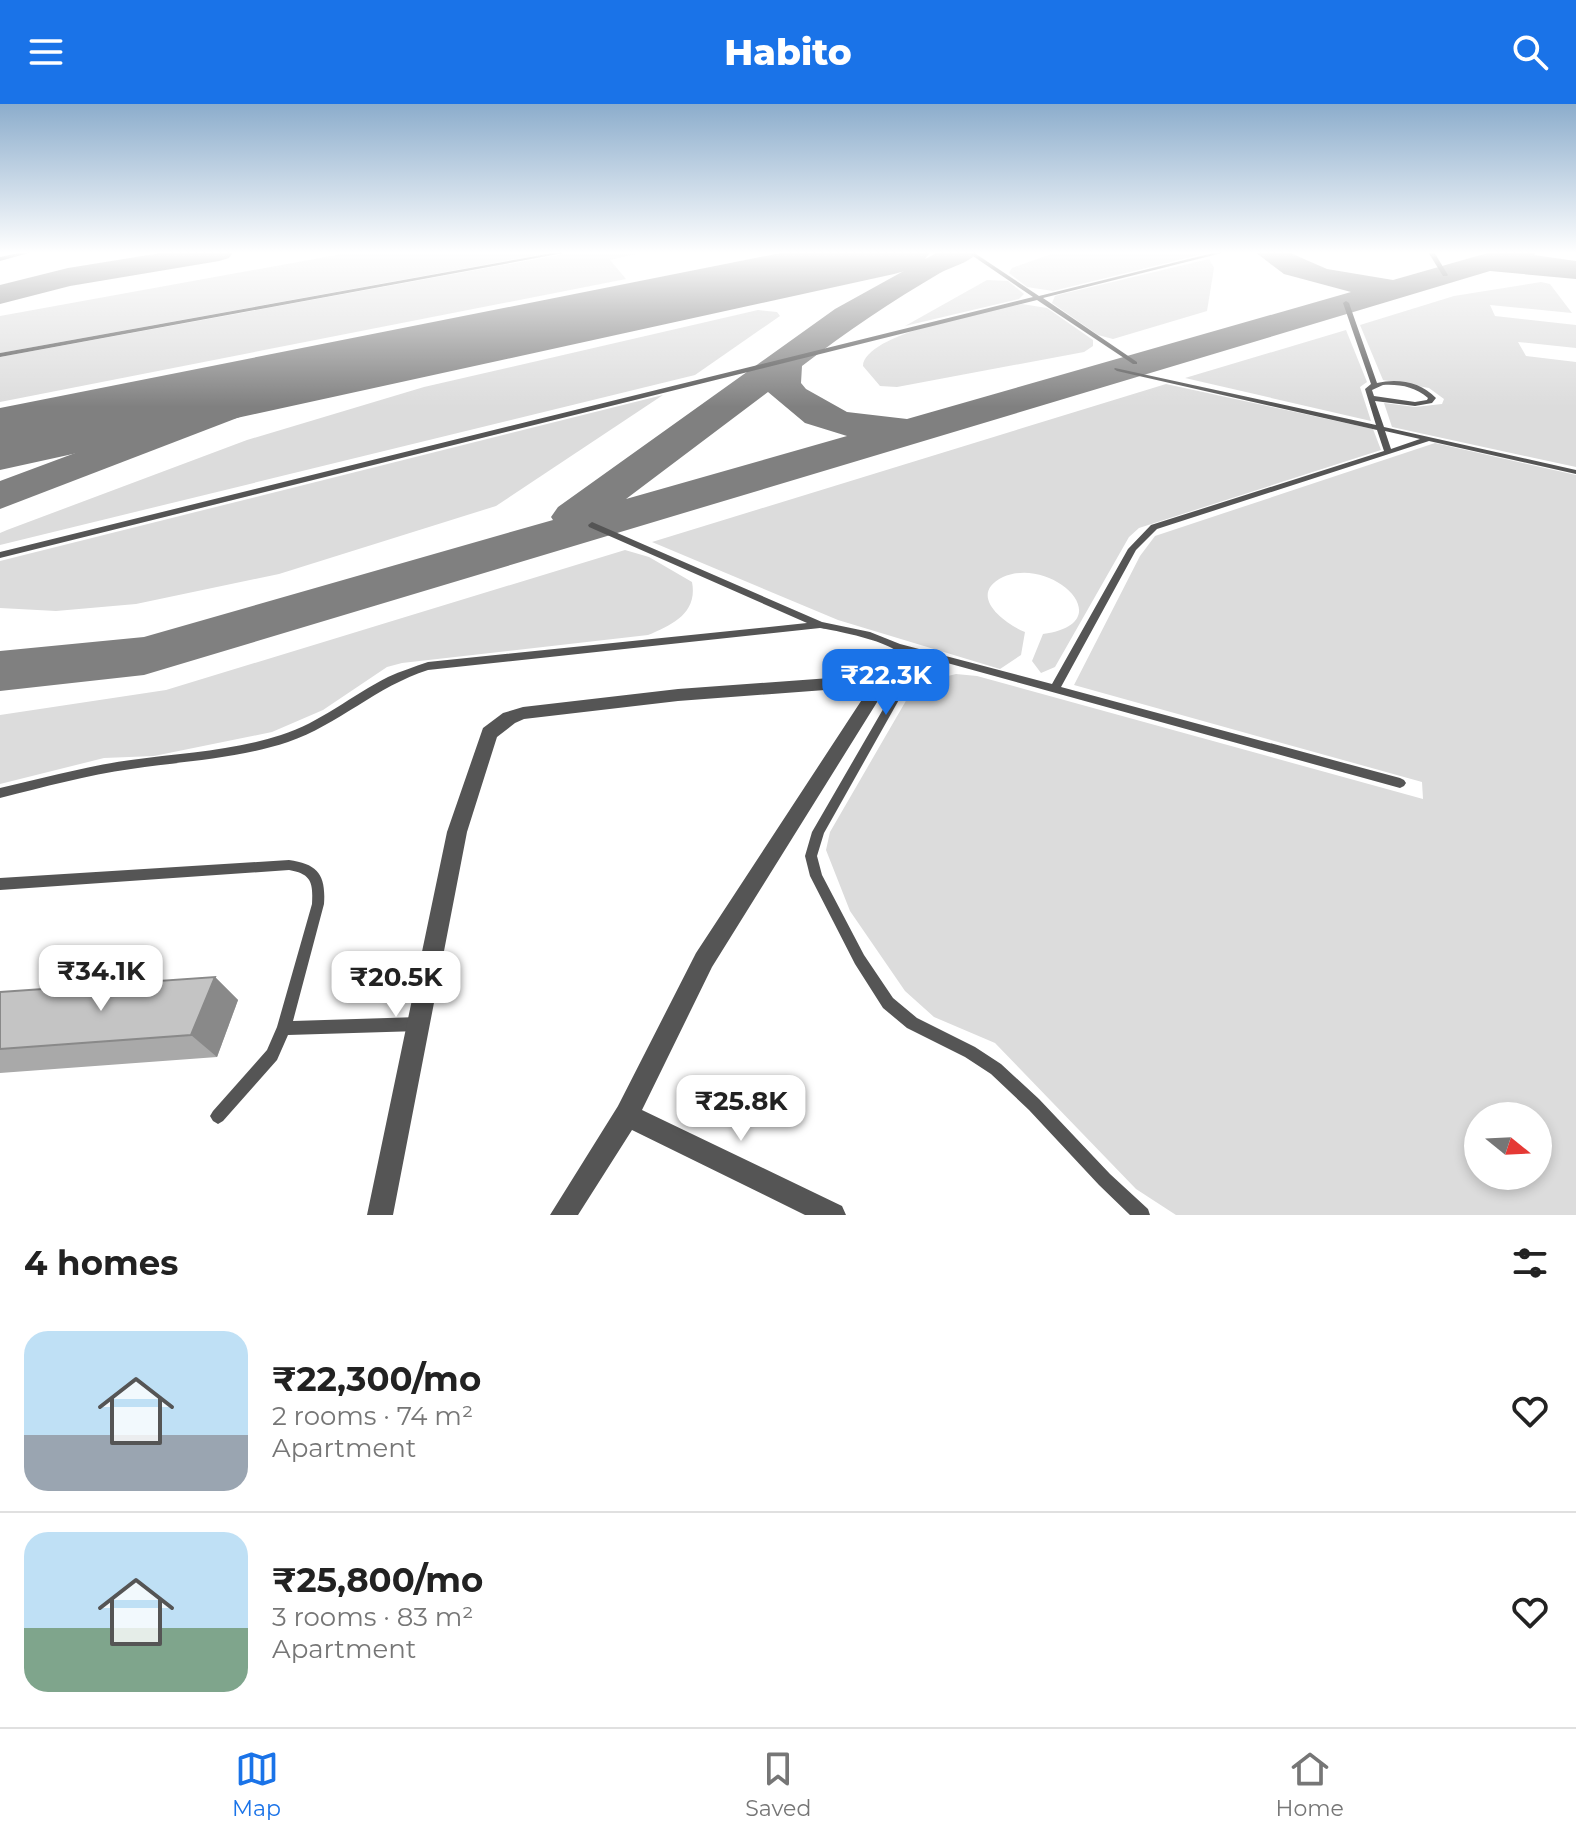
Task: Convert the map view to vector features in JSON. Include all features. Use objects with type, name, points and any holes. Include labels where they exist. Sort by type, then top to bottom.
[{"type":"street","points":[[380,1215],[457,832],[486,740],[497,725],[523,713],[565,707],[833,681],[871,681],[874,690],[871,699],[704,960],[627,1115],[563,1215]]},
{"type":"street","points":[[627,1115],[833,1215]]},
{"type":"lane","points":[[0,355],[281,304]]},
{"type":"lane","points":[[0,555],[1014,304]]},
{"type":"lane","points":[[1047,304],[1135,363]]},
{"type":"lane","points":[[1346,304],[1374,384]]},
{"type":"lane","points":[[1117,369],[1576,472]]},
{"type":"lane","points":[[1371,398],[1415,404],[1430,402],[1432,398],[1414,387],[1374,384],[1368,389],[1388,452]]},
{"type":"lane","points":[[1055,689],[1132,549],[1154,527],[1429,439]]},
{"type":"lane","points":[[592,525],[820,625]]},
{"type":"lane","points":[[0,793],[84,772],[229,753],[288,738],[314,727],[389,680],[428,666],[820,625],[846,629],[901,647],[1400,783]]},
{"type":"lane","points":[[901,647],[910,660],[909,673],[818,832],[811,856],[816,876],[887,1002],[906,1018],[994,1067],[1114,1192],[1142,1215]]},
{"type":"lane","points":[[0,884],[305,867],[315,873],[319,884],[318,904],[284,1028],[272,1055],[255,1078],[218,1116]]},
{"type":"lane","points":[[284,1028],[419,1024]]},
{"type":"shaded area","points":[[67,304],[270,304],[0,353],[0,316]]},
{"type":"shaded area","points":[[291,304],[500,304],[0,402],[0,357]]},
{"type":"shaded area","points":[[944,304],[999,304],[905,326]]},
{"type":"shaded area","points":[[1022,304],[1047,308],[1093,340],[1093,346],[1084,352],[897,387],[880,386],[863,366],[869,354],[906,333]]},
{"type":"shaded area","points":[[1053,304],[1208,304],[1207,311],[1113,339],[1098,335]]},
{"type":"shaded area","points":[[1429,304],[1565,304],[1572,313],[1490,305],[1495,316],[1576,325],[1576,348],[1518,342],[1526,356],[1576,362],[1576,467],[1392,427],[1384,403],[1415,407],[1442,404],[1444,399],[1429,388],[1383,380],[1360,325]]},
{"type":"shaded area","points":[[758,310],[777,312],[780,316],[695,375],[0,545],[0,533],[7,530],[247,440],[424,387]]},
{"type":"shaded area","points":[[1346,330],[1367,382],[1360,387],[1371,421],[1185,378]]},
{"type":"shaded area","points":[[1166,384],[1373,429],[1381,450],[1139,528],[1129,537],[1055,667],[1041,673],[1032,661],[1043,634],[1066,627],[1077,617],[1078,605],[1071,593],[1058,582],[1041,575],[1022,573],[1003,577],[988,592],[988,600],[999,616],[1025,632],[1021,655],[1000,669],[838,620],[652,542]]},
{"type":"shaded area","points":[[663,395],[496,506],[279,574],[136,604],[56,611],[0,608],[0,561]]},
{"type":"shaded area","points":[[1435,443],[1576,475],[1576,1215],[1176,1215],[1136,1189],[995,1043],[934,1017],[905,991],[850,911],[826,850],[830,832],[907,699],[940,678],[956,674],[977,676],[1423,799],[1422,782],[1074,685],[1140,556],[1155,536]]},
{"type":"shaded area","points":[[625,550],[649,557],[692,582],[693,593],[687,610],[674,622],[648,635],[402,663],[387,667],[323,710],[272,732],[154,756],[104,758],[0,784],[0,715],[166,690]]},
{"type":"building","points":[[215,977],[191,1035],[0,1049],[0,992]]},
{"type":"taxiway","points":[[784,362],[867,304]]},
{"type":"taxiway","points":[[0,671],[144,656],[1345,304]]},
{"type":"taxiway","points":[[574,517],[784,362]]},
{"type":"taxiway","points":[[784,362],[782,385],[793,397],[818,414],[848,425],[896,428]]},
{"type":"taxiway","points":[[0,496],[328,370]]},
{"type":"runway","points":[[0,439],[646,304]]}]
